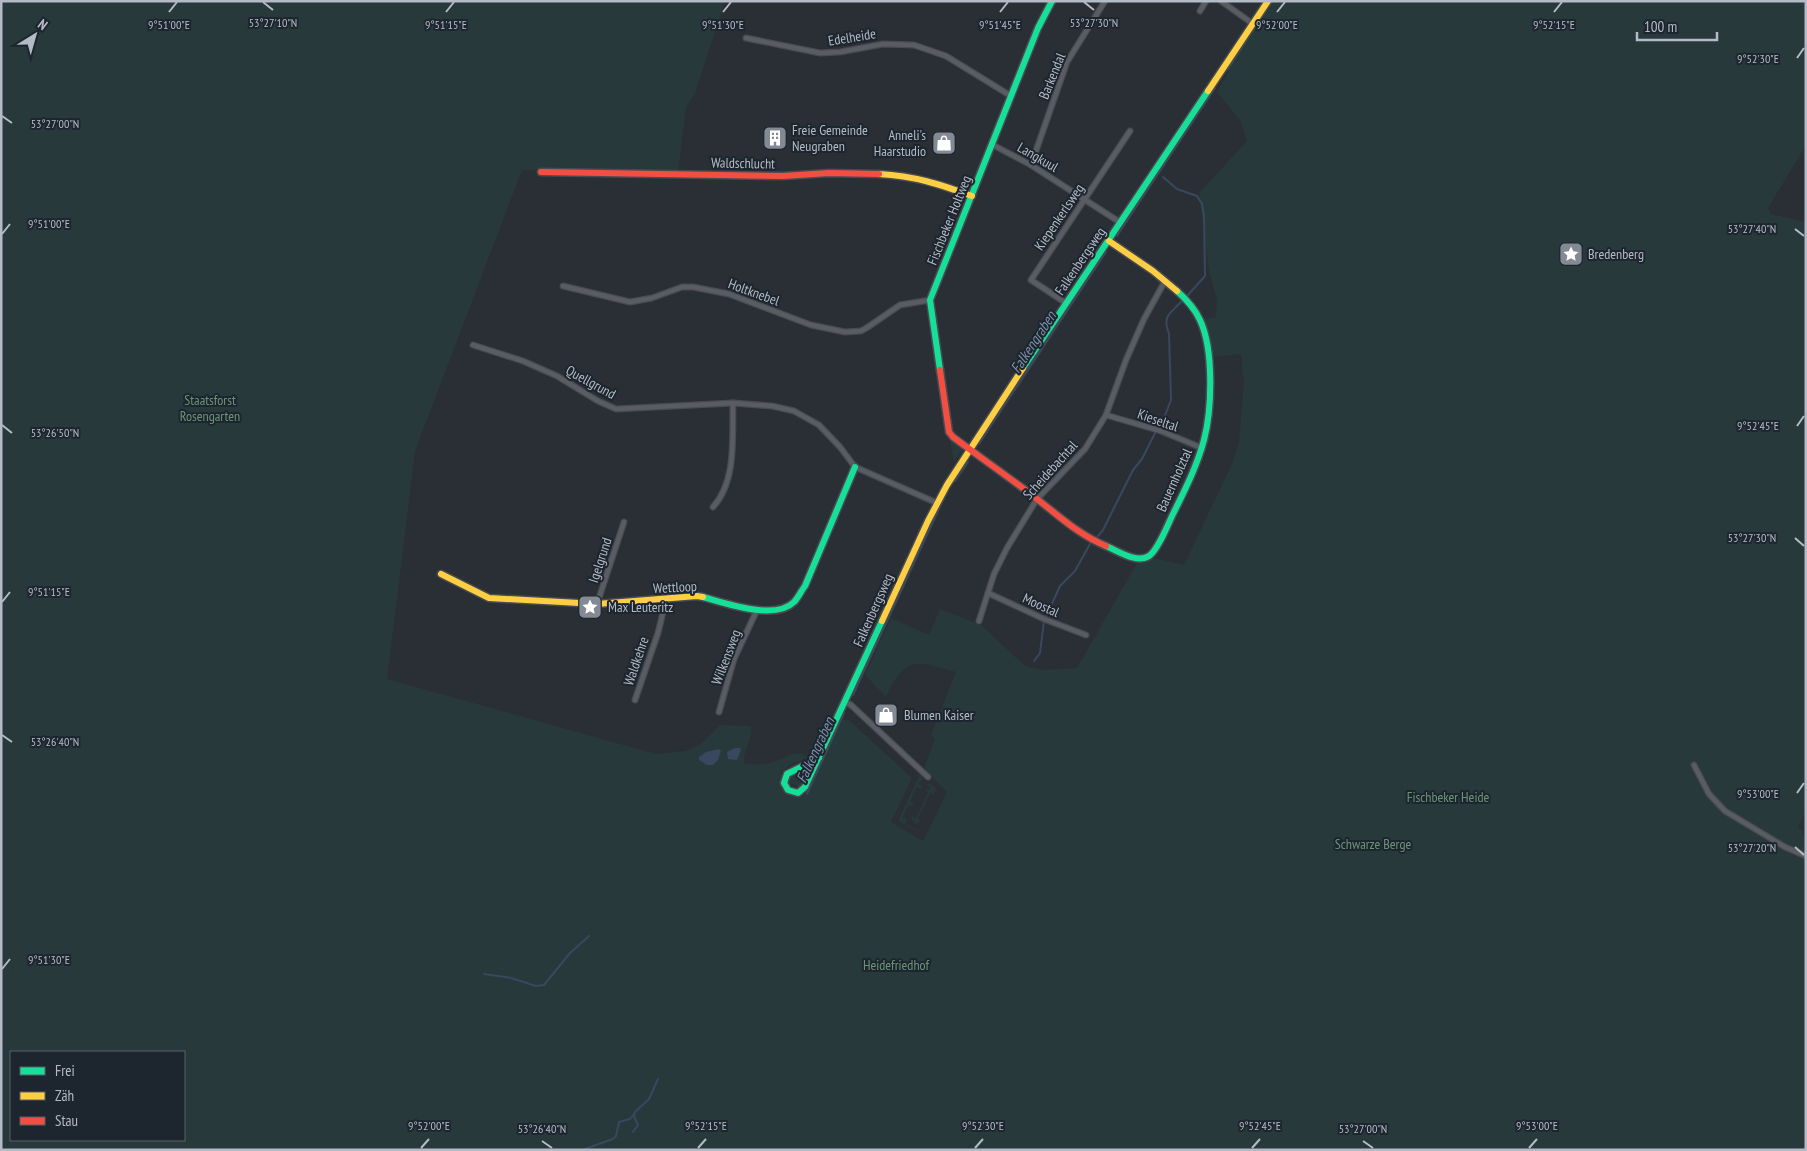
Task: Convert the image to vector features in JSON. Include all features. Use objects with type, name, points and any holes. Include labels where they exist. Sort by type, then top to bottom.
[{"type":"street","name":"Fischbeker Holtweg","points":[[930,300],[1038,28],[1052,1]]},
{"type":"street","name":"Barkendal","points":[[1031,165],[1068,62],[1105,1]]},
{"type":"street","points":[[1200,10],[1206,1]]},
{"type":"street","points":[[1221,1],[1253,24]]},
{"type":"street","name":"Falkenbergsweg","points":[[819,758],[787,774],[784,783],[788,790],[798,793],[804,789],[819,758],[937,503],[1066,303],[1268,1]]},
{"type":"street","name":"Edelheide","points":[[746,38],[820,53],[840,52],[883,44],[914,46],[946,56],[1011,96]]},
{"type":"street","name":"Kiepenkerlsweg","points":[[1066,303],[1031,280],[1130,131]]},
{"type":"street","name":"Langkuul","points":[[993,145],[1031,165],[1121,223]]},
{"type":"street","name":"Waldschlucht","points":[[541,172],[784,176],[829,173],[896,175],[931,181],[972,196]]},
{"type":"street","name":"Bauernholztal","points":[[970,450],[1037,499],[1064,522],[1096,542],[1133,559],[1145,558],[1152,553],[1158,544],[1202,448],[1208,422],[1210,397],[1209,363],[1204,331],[1192,307],[1165,281],[1109,241]]},
{"type":"street","name":"Scheidebachtal","points":[[979,621],[994,574],[1007,548],[1037,499],[1085,450],[1106,415],[1126,360],[1144,319],[1165,281]]},
{"type":"street","name":"Holtknebel","points":[[563,286],[630,302],[640,301],[682,288],[693,287],[729,294],[811,325],[845,332],[861,331],[900,305],[930,300]]},
{"type":"street","points":[[930,300],[949,432],[970,450]]},
{"type":"street","name":"Quellgrund","points":[[473,345],[523,361],[558,376],[598,401],[616,409],[733,403],[772,406],[794,411],[819,425],[840,447],[855,467],[937,503]]},
{"type":"street","points":[[713,507],[722,498],[728,480],[732,450],[733,403]]},
{"type":"street","name":"Kieseltal","points":[[1106,415],[1161,431],[1202,448]]},
{"type":"street","name":"Wettloop","points":[[441,574],[489,598],[558,604],[598,604],[697,596],[757,610],[771,611],[784,608],[793,604],[800,595],[855,467]]},
{"type":"street","name":"Igelgrund","points":[[598,604],[624,522]]},
{"type":"street","name":"Moostal","points":[[988,593],[1044,620],[1086,635]]},
{"type":"street","name":"Waldkehre","points":[[635,700],[658,633],[666,600]]},
{"type":"street","name":"Wilkensweg","points":[[719,712],[734,660],[757,610]]},
{"type":"street","points":[[845,702],[928,776]]},
{"type":"street","points":[[1694,765],[1709,794],[1721,808],[1785,847],[1806,856]]},
{"type":"green space","points":[[1,1],[725,1],[695,93],[686,107],[678,172],[522,170],[415,451],[387,679],[656,754],[686,751],[702,743],[720,725],[751,726],[751,735],[744,763],[768,763],[794,754],[807,757],[807,759],[791,764],[780,774],[783,774],[782,785],[784,789],[787,792],[800,795],[805,795],[840,719],[850,721],[912,778],[891,822],[923,841],[947,792],[924,769],[935,738],[931,735],[956,672],[931,665],[914,664],[906,667],[900,673],[886,697],[865,675],[891,618],[929,635],[940,609],[981,625],[1025,666],[1042,670],[1077,668],[1137,563],[1146,562],[1153,558],[1184,565],[1232,464],[1239,443],[1244,382],[1241,354],[1211,357],[1205,319],[1216,317],[1217,300],[1209,270],[1199,193],[1247,141],[1240,120],[1217,92],[1229,71],[1226,69],[1270,1],[1806,1],[1806,145],[1768,208],[1771,214],[1806,222],[1806,814],[1804,814],[1798,828],[1803,831],[1802,835],[1806,837],[1806,1150],[1,1150]]},
{"type":"green space","points":[[951,439],[962,449],[954,462],[950,441]]},
{"type":"green space","points":[[808,766],[811,769],[799,789],[798,786],[787,783],[788,776]]},
{"type":"green space","points":[[920,774],[923,780],[920,780],[918,784],[922,786],[921,789],[917,787],[910,801],[914,804],[912,806],[908,805],[903,817],[907,819],[905,824],[917,831],[898,821]]},
{"type":"green space","points":[[929,783],[936,790],[934,795],[930,793],[918,819],[922,821],[916,824],[912,820],[912,816],[916,818],[928,792],[925,790],[926,788],[929,790],[931,787],[927,785]]},
{"type":"water","points":[[740,748],[741,750],[737,760],[728,759],[727,752]]},
{"type":"water","points":[[719,749],[721,751],[718,760],[713,765],[707,765],[699,760],[699,757],[706,752]]},
{"type":"waterway","name":"Falkengraben","points":[[1228,69],[1272,1]]},
{"type":"waterway","name":"Falkengraben","points":[[1117,236],[1215,88]]},
{"type":"waterway","points":[[1163,177],[1177,189],[1197,196],[1202,204],[1205,276],[1188,295]]},
{"type":"waterway","name":"Falkengraben","points":[[979,444],[1106,252]]},
{"type":"waterway","points":[[1161,426],[1171,400],[1169,334],[1166,323],[1168,315],[1182,301]]},
{"type":"waterway","points":[[1098,536],[1155,433]]},
{"type":"waterway","name":"Falkengraben","points":[[955,481],[968,462]]},
{"type":"waterway","name":"Falkengraben","points":[[853,695],[944,498]]},
{"type":"waterway","points":[[1045,619],[1060,586],[1075,571],[1090,544]]},
{"type":"waterway","points":[[1034,661],[1040,653],[1044,621]]},
{"type":"waterway","name":"Falkengraben","points":[[807,794],[844,713]]},
{"type":"waterway","points":[[484,974],[511,978],[536,986],[544,985],[570,953],[589,936]]},
{"type":"waterway","points":[[633,1132],[638,1125],[634,1116],[635,1112],[649,1099],[658,1079]]},
{"type":"waterway","points":[[582,1150],[613,1139],[616,1136],[619,1122],[630,1119],[634,1114]]},
{"type":"traffic: fast","points":[[940,370],[930,300],[1038,28],[1052,1]]},
{"type":"traffic: fast","points":[[1023,368],[1208,91]]},
{"type":"traffic: fast","points":[[1106,546],[1139,559],[1152,553],[1186,487],[1204,440],[1210,396],[1208,347],[1205,332],[1198,316],[1190,304],[1177,291]]},
{"type":"traffic: fast","points":[[703,597],[736,606],[763,610],[775,610],[786,607],[794,602],[805,586],[855,467]]},
{"type":"traffic: fast","points":[[819,758],[787,774],[784,783],[788,790],[798,793],[805,787],[882,621]]},
{"type":"traffic: slow","points":[[1208,91],[1268,1]]},
{"type":"traffic: slow","points":[[879,174],[927,181],[972,196]]},
{"type":"traffic: slow","points":[[1109,241],[1153,271],[1177,291]]},
{"type":"traffic: slow","points":[[882,621],[928,521],[947,485],[1023,368]]},
{"type":"traffic: slow","points":[[441,574],[489,598],[597,604],[703,597]]},
{"type":"traffic: jam","points":[[541,172],[783,176],[829,173],[879,174]]},
{"type":"traffic: jam","points":[[940,370],[949,432],[953,437],[1070,525],[1096,542],[1106,546]]},
{"type":"place","name":"Freie Gemeinde Neugraben","points":[[775,138]]},
{"type":"place","name":"Anneli's Haarstudio","points":[[944,143]]},
{"type":"place","name":"Bredenberg","points":[[1571,254]]},
{"type":"place","name":"Max Leuteritz","points":[[590,607]]},
{"type":"place","name":"Blumen Kaiser","points":[[886,715]]},
{"type":"park label","name":"Staatsforst Rosengarten","points":[[210,408]]},
{"type":"park label","name":"Fischbeker Heide","points":[[1448,797]]},
{"type":"park label","name":"Schwarze Berge","points":[[1373,844]]},
{"type":"park label","name":"Heidefriedhof","points":[[896,965]]}]
